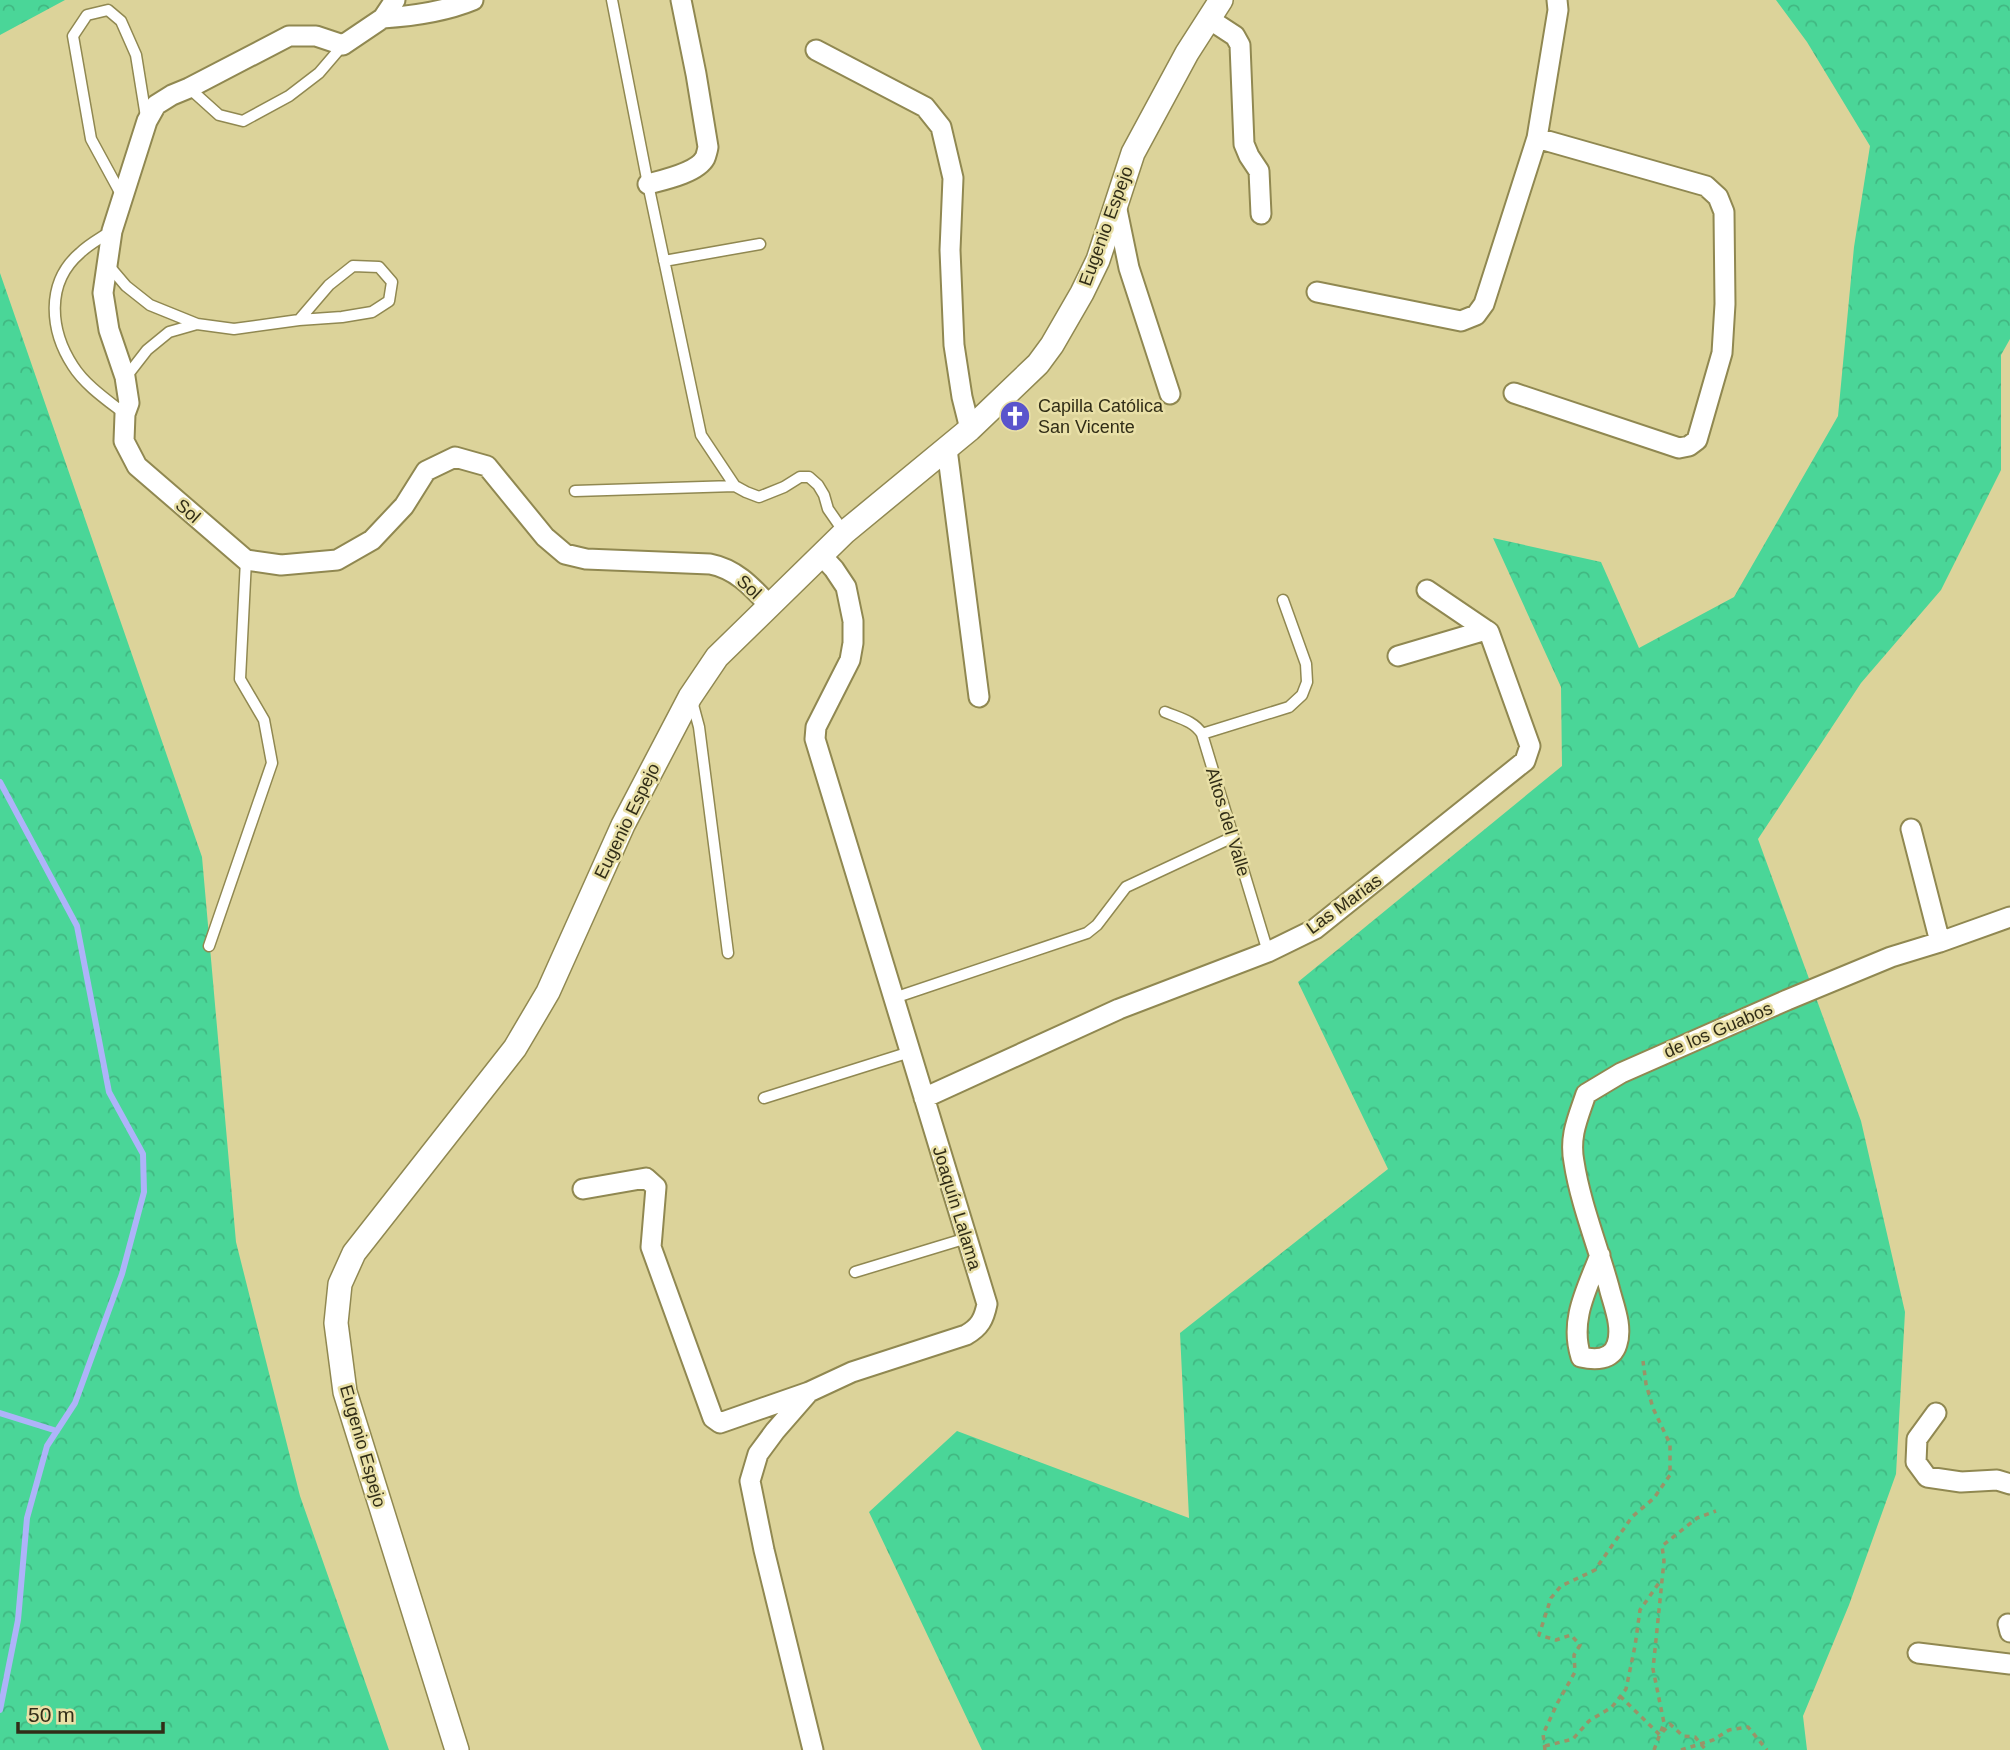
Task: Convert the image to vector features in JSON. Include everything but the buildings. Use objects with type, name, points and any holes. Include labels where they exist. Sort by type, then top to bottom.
[{"type":"street","points":[[343,45],[383,18],[395,0]]},
{"type":"street","points":[[383,18],[415,16],[452,8],[473,0]]},
{"type":"street","points":[[648,184],[682,174],[700,164],[706,157],[708,147],[681,0]]},
{"type":"street","points":[[1317,292],[1461,321],[1476,315],[1484,304],[1537,138],[1558,10],[1557,0]]},
{"type":"street","points":[[1215,9],[1240,45],[1244,144],[1259,171],[1261,214]]},
{"type":"street","name":"Eugenio Espejo","points":[[457,1750],[345,1392],[336,1323],[340,1284],[354,1253],[514,1048],[548,992],[623,825],[690,697],[717,657],[845,532],[970,429],[1038,364],[1052,345],[1098,260],[1133,153],[1187,53],[1215,9]]},
{"type":"street","name":"Sol","points":[[343,45],[316,36],[289,36],[172,95],[156,105],[147,121],[121,195],[112,231],[103,293],[109,330],[125,377],[129,403],[125,414],[124,441],[136,466],[246,560],[281,565],[337,560],[372,540],[404,506],[426,471],[455,457],[487,466],[545,537],[565,554],[586,559],[721,566],[736,573],[769,605]]},
{"type":"street","points":[[816,50],[925,107],[941,127],[953,178],[950,250],[954,345],[970,429]]},
{"type":"street","points":[[1514,393],[1679,448],[1689,446],[1697,440],[1722,353],[1725,304],[1724,212],[1718,197],[1706,186],[1537,138]]},
{"type":"street","points":[[1116,205],[1129,268],[1170,394]]},
{"type":"street","points":[[947,449],[979,697]]},
{"type":"street","name":"Joaquín Lalama","points":[[813,1750],[764,1550],[750,1481],[758,1454],[809,1392],[852,1372],[966,1335],[977,1328],[984,1317],[987,1304],[815,739],[816,727],[850,660],[853,643],[853,621],[846,587],[821,555]]},
{"type":"street","points":[[1427,590],[1486,630]]},
{"type":"street","points":[[1398,656],[1486,630]]},
{"type":"street","name":"Las Marias","points":[[924,1098],[1119,1009],[1268,952],[1315,929],[1525,761],[1530,746],[1491,634],[1486,630]]},
{"type":"street","points":[[1911,829],[1940,942]]},
{"type":"street","name":"de los Guabos","points":[[1600,1255],[1578,1313],[1577,1343],[1581,1357],[1595,1360],[1609,1356],[1617,1346],[1619,1325],[1600,1255],[1574,1163],[1571,1138],[1586,1094],[1620,1073],[1697,1038],[1891,957],[2010,918]]},
{"type":"street","points":[[583,1189],[646,1178],[656,1186],[651,1247],[713,1418],[720,1423],[809,1392]]},
{"type":"street","points":[[1936,1413],[1917,1439],[1916,1462],[1927,1477],[1961,1482],[1997,1480],[2010,1484]]},
{"type":"street","points":[[1919,1653],[2010,1664]]},
{"type":"lane","points":[[612,0],[701,435],[735,486],[746,492],[759,497],[800,477],[809,477],[818,485],[828,509],[845,532]]},
{"type":"lane","points":[[121,195],[91,139],[73,36],[87,15],[108,10],[121,21],[136,55],[147,121]]},
{"type":"lane","points":[[189,88],[219,114],[243,121],[289,96],[319,73],[343,45]]},
{"type":"lane","points":[[112,231],[79,253],[65,271],[54,298],[57,336],[74,368],[100,395],[125,414]]},
{"type":"lane","points":[[664,261],[760,244]]},
{"type":"lane","points":[[107,265],[126,286],[150,305],[197,324],[234,329],[372,312],[389,301],[392,282],[379,267],[353,266],[329,285],[299,320]]},
{"type":"lane","points":[[125,377],[147,349],[169,332],[197,324]]},
{"type":"lane","points":[[575,491],[735,486]]},
{"type":"lane","points":[[209,946],[272,763],[264,720],[240,679],[246,560]]},
{"type":"lane","points":[[1165,712],[1190,722],[1198,727],[1202,734],[1289,707],[1302,695],[1307,682],[1306,664],[1283,600]]},
{"type":"lane","points":[[690,697],[699,727],[728,953]]},
{"type":"lane","name":"Altos del Valle","points":[[1202,734],[1268,952]]},
{"type":"lane","points":[[894,998],[1087,933],[1097,925],[1126,887],[1233,837]]},
{"type":"lane","points":[[764,1098],[910,1052]]},
{"type":"lane","points":[[855,1272],[967,1238]]},
{"type":"path","points":[[1643,1361],[1646,1384],[1670,1444],[1670,1475],[1654,1498],[1632,1517],[1595,1570],[1561,1586],[1551,1598],[1539,1634],[1556,1640],[1571,1635],[1580,1645],[1574,1655],[1575,1672],[1542,1734],[1545,1748],[1573,1739],[1589,1721],[1612,1707],[1626,1689],[1640,1610],[1662,1578]]},
{"type":"path","points":[[1654,1750],[1664,1723],[1653,1669],[1664,1561],[1662,1546],[1697,1518],[1716,1511]]},
{"type":"path","points":[[1620,1696],[1660,1735]]},
{"type":"path","points":[[1660,1735],[1670,1724],[1683,1736],[1695,1737],[1706,1750]]},
{"type":"path","points":[[1681,1750],[1713,1740],[1729,1730],[1748,1727],[1767,1750]]},
{"type":"green space","points":[[0,0],[65,0],[0,35]]},
{"type":"green space","points":[[1776,0],[2010,0],[2010,339],[2001,355],[2001,470],[1941,590],[1861,683],[1758,839],[1861,1121],[1905,1312],[1896,1474],[1849,1605],[1803,1716],[1807,1750],[982,1750],[869,1512],[957,1431],[1189,1518],[1180,1333],[1388,1169],[1298,982],[1562,766],[1561,687],[1493,538],[1601,562],[1639,648],[1734,597],[1838,416],[1854,247],[1870,146],[1807,42]]},
{"type":"green space","points":[[0,273],[202,857],[236,1242],[300,1496],[389,1750],[0,1750]]},
{"type":"waterway","points":[[0,782],[77,926],[109,1092],[143,1154],[144,1192],[122,1274],[75,1403],[47,1446],[27,1518],[18,1620],[0,1710]]},
{"type":"waterway","points":[[0,1413],[57,1431]]},
{"type":"place","name":"Capilla Católica San Vicente","points":[[1015,416]]}]
